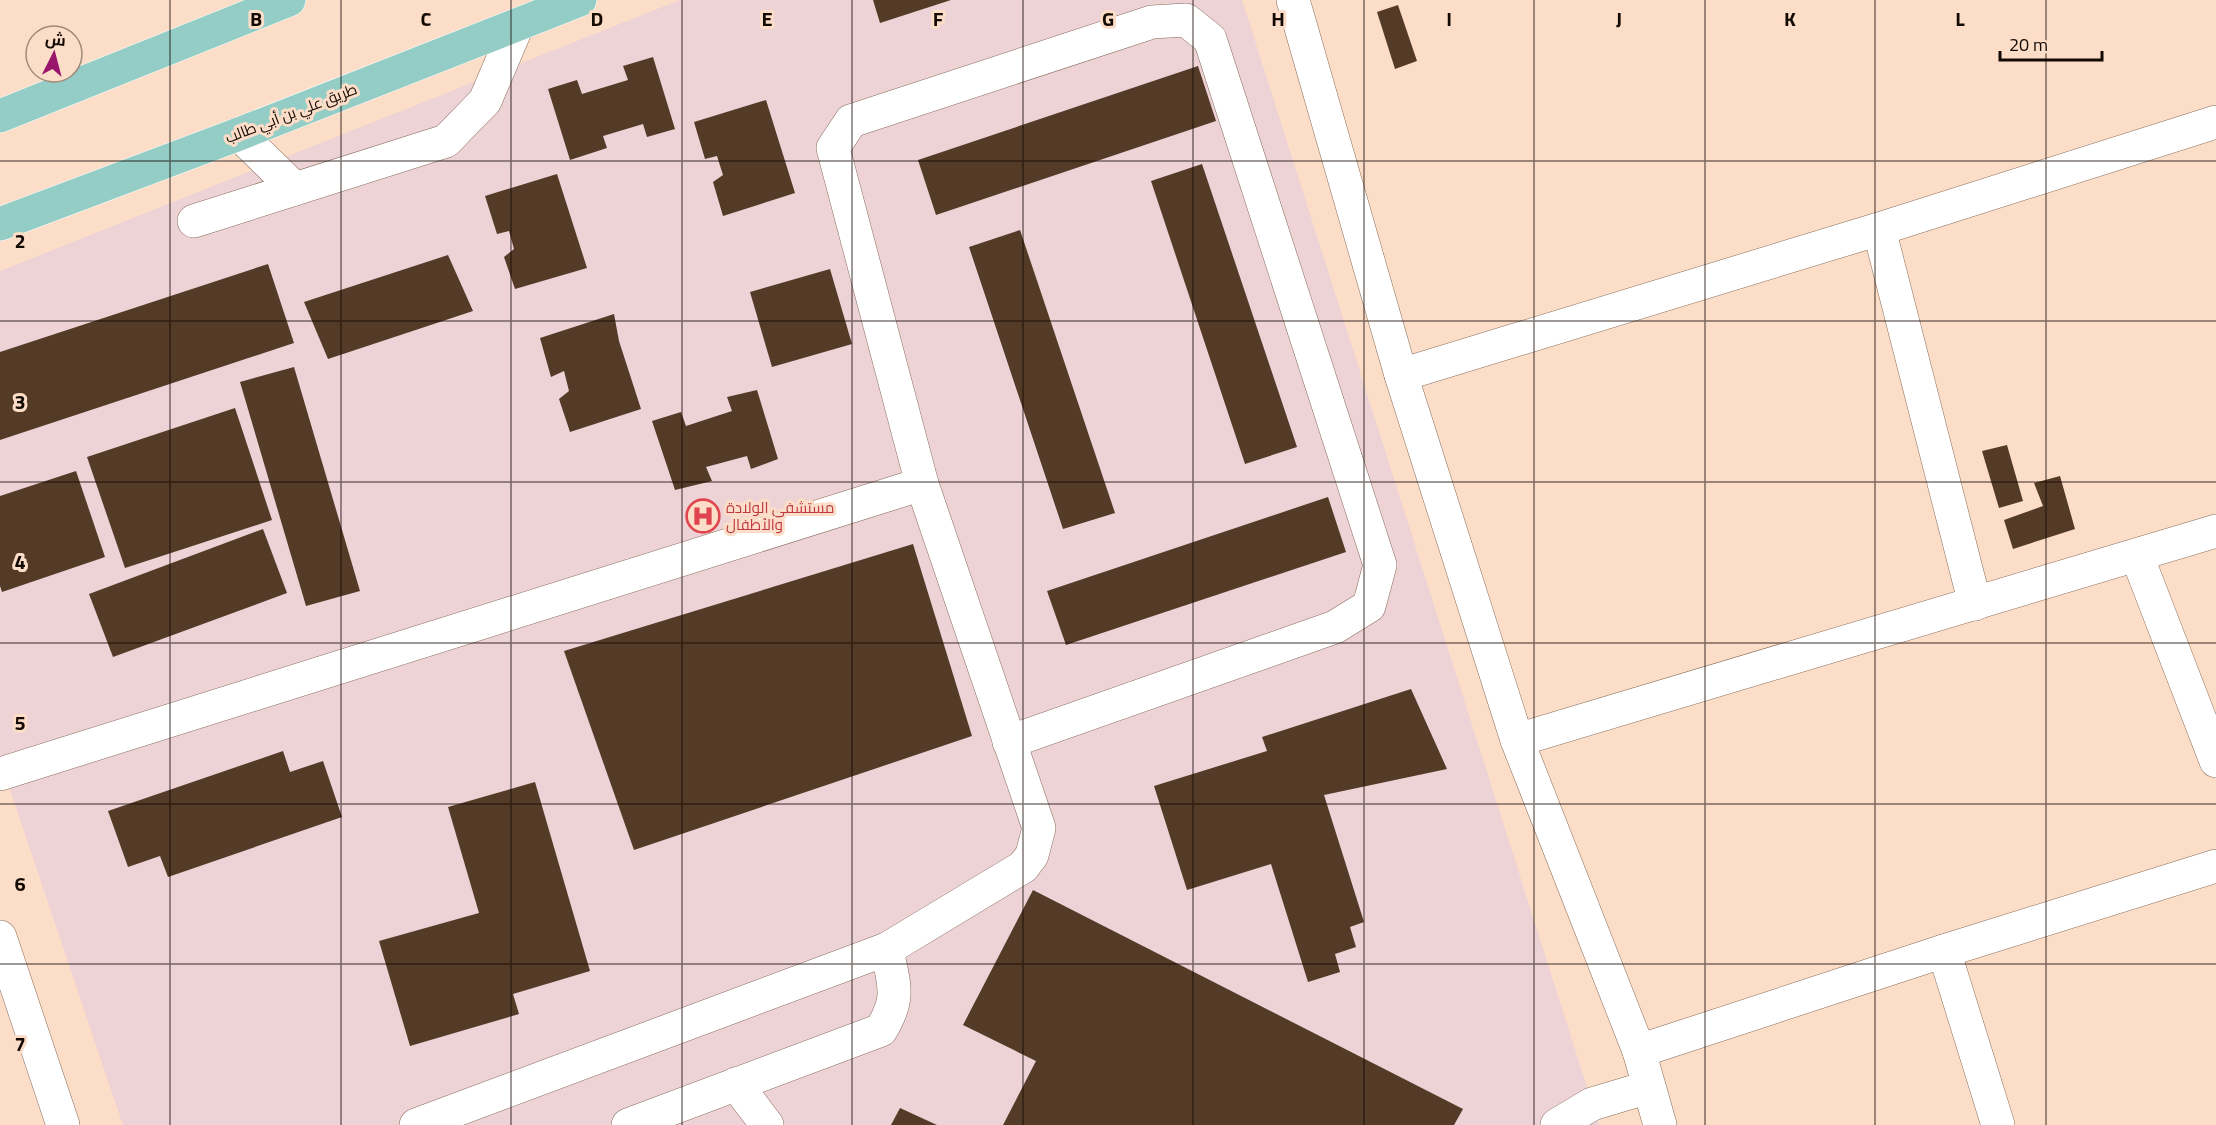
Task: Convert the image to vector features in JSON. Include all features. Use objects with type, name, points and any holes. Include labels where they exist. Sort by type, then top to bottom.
[{"type":"main road","points":[[0,116],[290,0]]},
{"type":"main road","name":"طريق علي بن أبي طالب","points":[[0,224],[239,134],[580,0]]},
{"type":"street","points":[[1293,0],[1401,375],[1517,740],[1639,1051],[1660,1125]]},
{"type":"street","points":[[416,1125],[460,1118],[887,949],[1023,867],[1032,855],[1039,828],[922,484],[832,148],[851,121],[1152,22],[1186,20],[1210,39],[1380,565],[1369,606],[1335,627],[1010,742]]},
{"type":"street","points":[[194,221],[446,141],[484,100],[517,26]]},
{"type":"street","points":[[1401,375],[1879,229],[2216,122]]},
{"type":"street","points":[[239,134],[295,189]]},
{"type":"street","points":[[1879,229],[1975,604]]},
{"type":"street","points":[[0,774],[922,484]]},
{"type":"street","points":[[1517,740],[2216,531]]},
{"type":"street","points":[[2137,556],[2216,761]]},
{"type":"street","points":[[1639,1051],[1944,951],[2216,866]]},
{"type":"street","points":[[0,937],[63,1125]]},
{"type":"street","points":[[628,1125],[881,1030],[892,1012],[895,991],[887,949]]},
{"type":"street","points":[[1944,951],[1998,1125]]},
{"type":"street","points":[[736,1084],[767,1125]]},
{"type":"street","points":[[1557,1125],[1592,1104],[1649,1087]]},
{"type":"shaded area","name":"مستشفى الولادة والأطفال","points":[[680,0],[1242,0],[1599,1125],[123,1125],[0,760],[0,271]]},
{"type":"building","points":[[873,0],[951,0],[880,23]]},
{"type":"building","points":[[1398,5],[1417,61],[1395,69],[1377,12]]},
{"type":"building","points":[[653,57],[675,129],[647,137],[643,124],[603,136],[607,148],[570,160],[548,89],[577,80],[582,94],[628,80],[623,66]]},
{"type":"building","points":[[1198,66],[1216,121],[936,215],[918,160]]},
{"type":"building","points":[[766,100],[795,193],[723,216],[713,182],[723,175],[717,156],[705,159],[694,122]]},
{"type":"building","points":[[1202,164],[1297,447],[1245,464],[1151,181]]},
{"type":"building","points":[[557,174],[587,268],[515,289],[504,257],[514,249],[509,231],[497,234],[485,196]]},
{"type":"building","points":[[1020,230],[1115,513],[1063,529],[969,247]]},
{"type":"building","points":[[448,255],[473,311],[328,359],[304,302]]},
{"type":"building","points":[[268,264],[294,343],[0,440],[0,352]]},
{"type":"building","points":[[830,269],[852,344],[772,367],[750,292]]},
{"type":"building","points":[[614,314],[619,341],[641,409],[570,432],[559,399],[569,391],[564,371],[551,377],[540,338]]},
{"type":"building","points":[[294,367],[360,591],[306,606],[240,382]]},
{"type":"building","points":[[757,390],[778,459],[751,469],[747,456],[706,467],[712,481],[675,490],[652,421],[681,412],[686,426],[732,411],[727,397]]},
{"type":"building","points":[[235,408],[272,520],[125,568],[87,457]]},
{"type":"building","points":[[2007,445],[2023,501],[1999,508],[1982,451]]},
{"type":"building","points":[[76,471],[105,557],[2,592],[0,586],[0,496]]},
{"type":"building","points":[[2060,476],[2075,529],[2013,549],[2004,520],[2043,506],[2034,483]]},
{"type":"building","points":[[1328,497],[1346,552],[1066,645],[1047,591]]},
{"type":"building","points":[[263,529],[287,593],[113,657],[89,594]]},
{"type":"building","points":[[913,544],[972,736],[634,850],[564,651]]},
{"type":"building","points":[[1411,689],[1447,769],[1324,795],[1364,922],[1350,927],[1356,947],[1335,954],[1340,972],[1308,982],[1271,864],[1187,890],[1154,786],[1267,751],[1262,737]]},
{"type":"building","points":[[283,751],[290,772],[323,761],[342,817],[168,877],[160,856],[128,867],[108,811]]},
{"type":"building","points":[[535,782],[590,971],[513,994],[519,1014],[410,1046],[379,941],[479,913],[448,807]]},
{"type":"building","points":[[1033,890],[1463,1109],[1454,1125],[1003,1125],[1036,1061],[963,1025]]},
{"type":"building","points":[[900,1108],[937,1125],[891,1125]]},
{"type":"place","name":"مستشفى الولادة والأطفال","points":[[703,516]]}]
